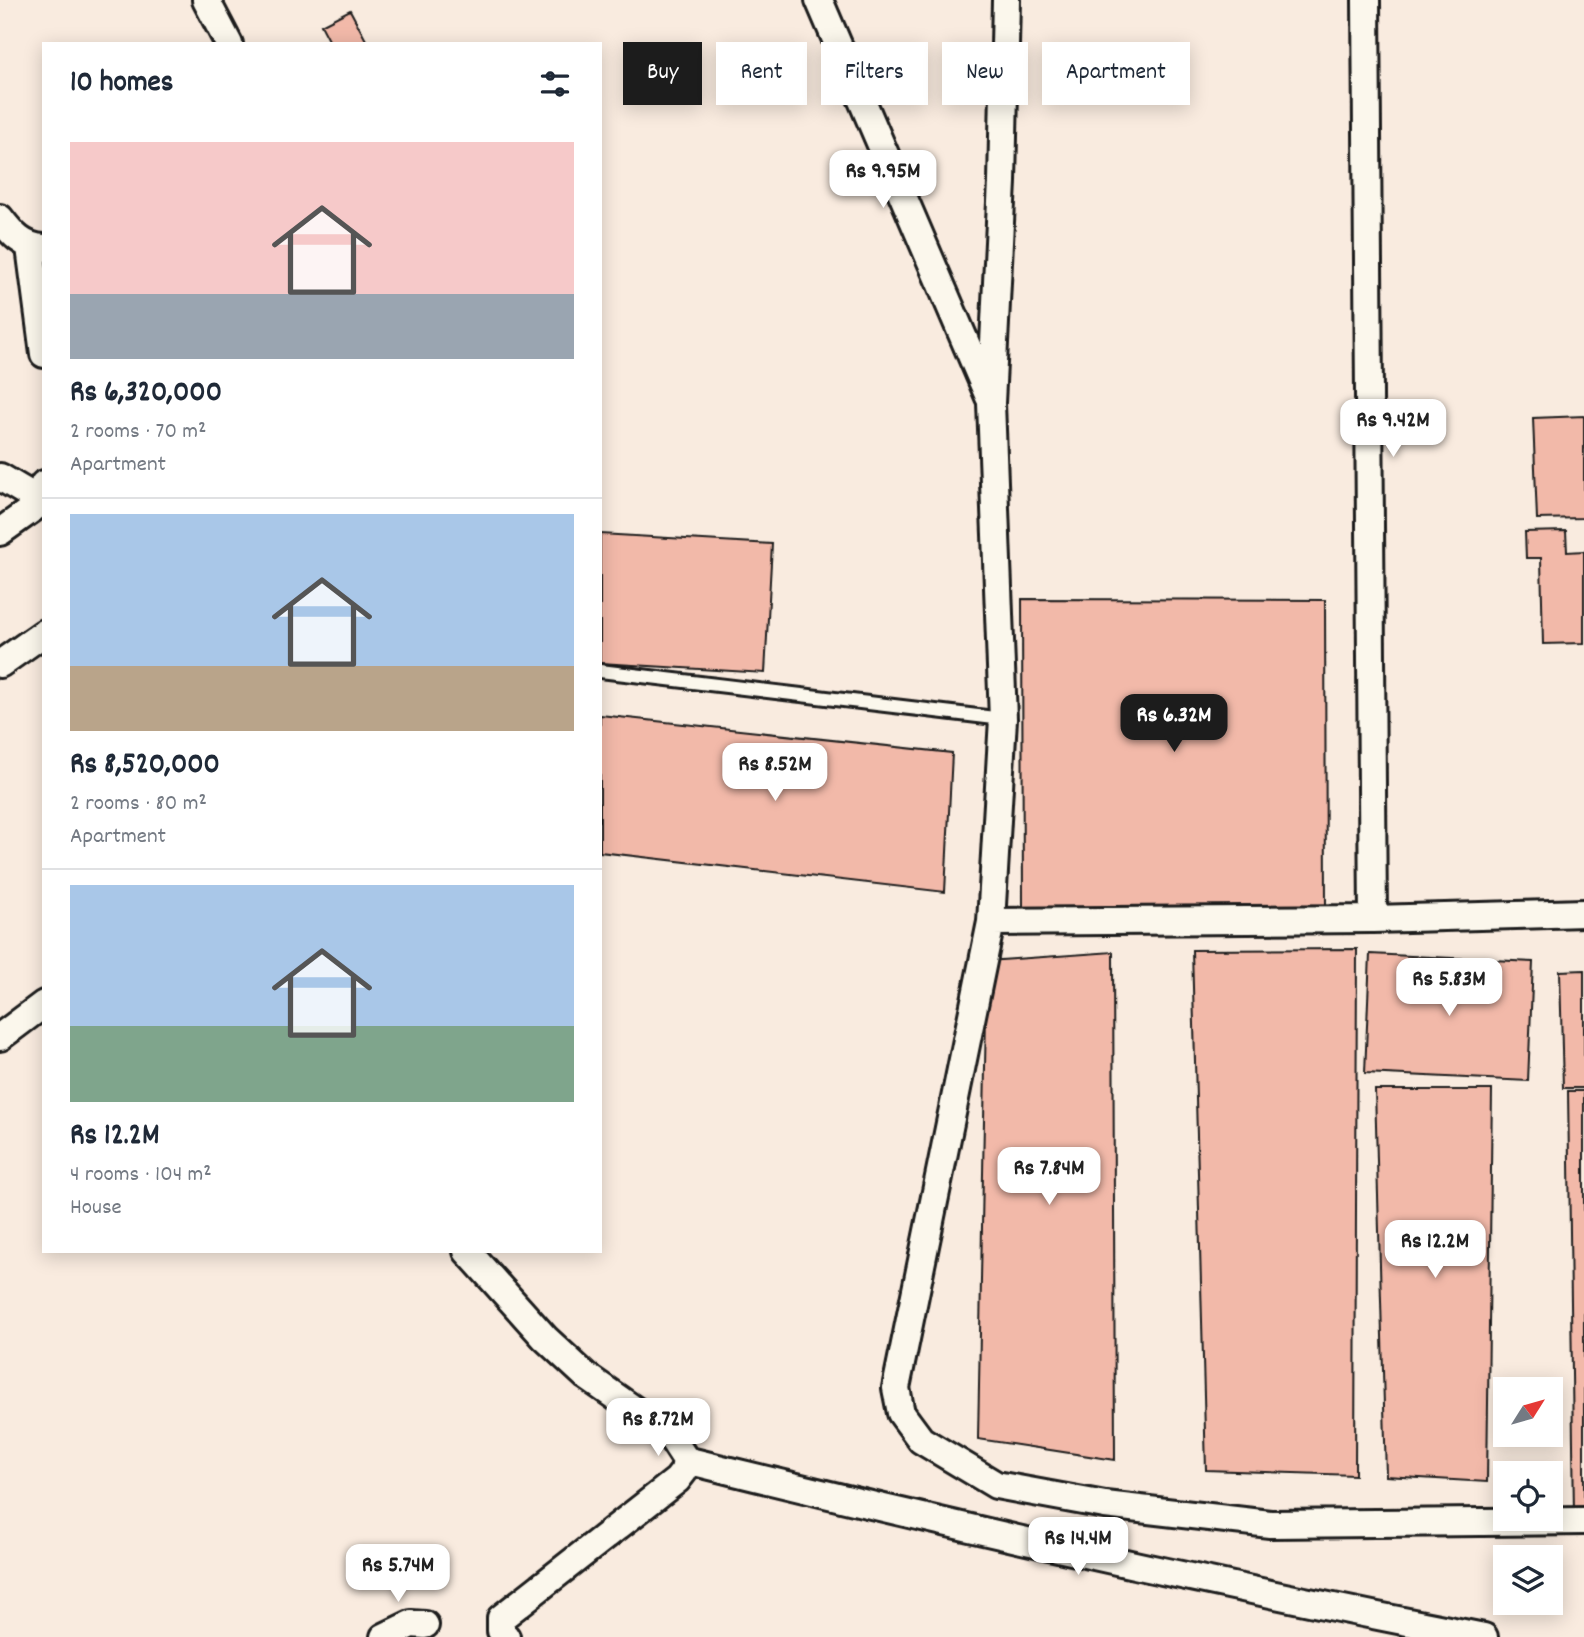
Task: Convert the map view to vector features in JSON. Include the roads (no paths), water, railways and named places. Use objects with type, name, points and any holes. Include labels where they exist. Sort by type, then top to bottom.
[{"type":"street","points":[[206,0],[228,42]]},
{"type":"street","points":[[819,0],[991,403]]},
{"type":"street","points":[[1006,0],[1002,182],[991,403],[1003,719],[991,922],[896,1388],[901,1413],[921,1440],[996,1485],[1105,1505],[1270,1524],[1584,1521]]},
{"type":"street","points":[[1366,0],[1373,919]]},
{"type":"street","points":[[0,218],[12,235],[37,247],[42,323]]},
{"type":"street","points":[[0,477],[42,496]]},
{"type":"street","points":[[0,532],[42,497]]},
{"type":"street","points":[[0,664],[42,634]]},
{"type":"street","points":[[991,922],[1373,919],[1584,913]]},
{"type":"street","points":[[0,1037],[42,1006]]},
{"type":"street","points":[[469,1253],[545,1338],[586,1376],[669,1434],[686,1460],[824,1495],[904,1511],[1070,1551],[1484,1637]]},
{"type":"street","points":[[506,1637],[501,1631],[501,1618],[677,1480],[684,1471],[686,1460]]},
{"type":"street","points":[[384,1637],[411,1624],[425,1625]]},
{"type":"lane","points":[[602,671],[1003,719]]}]
